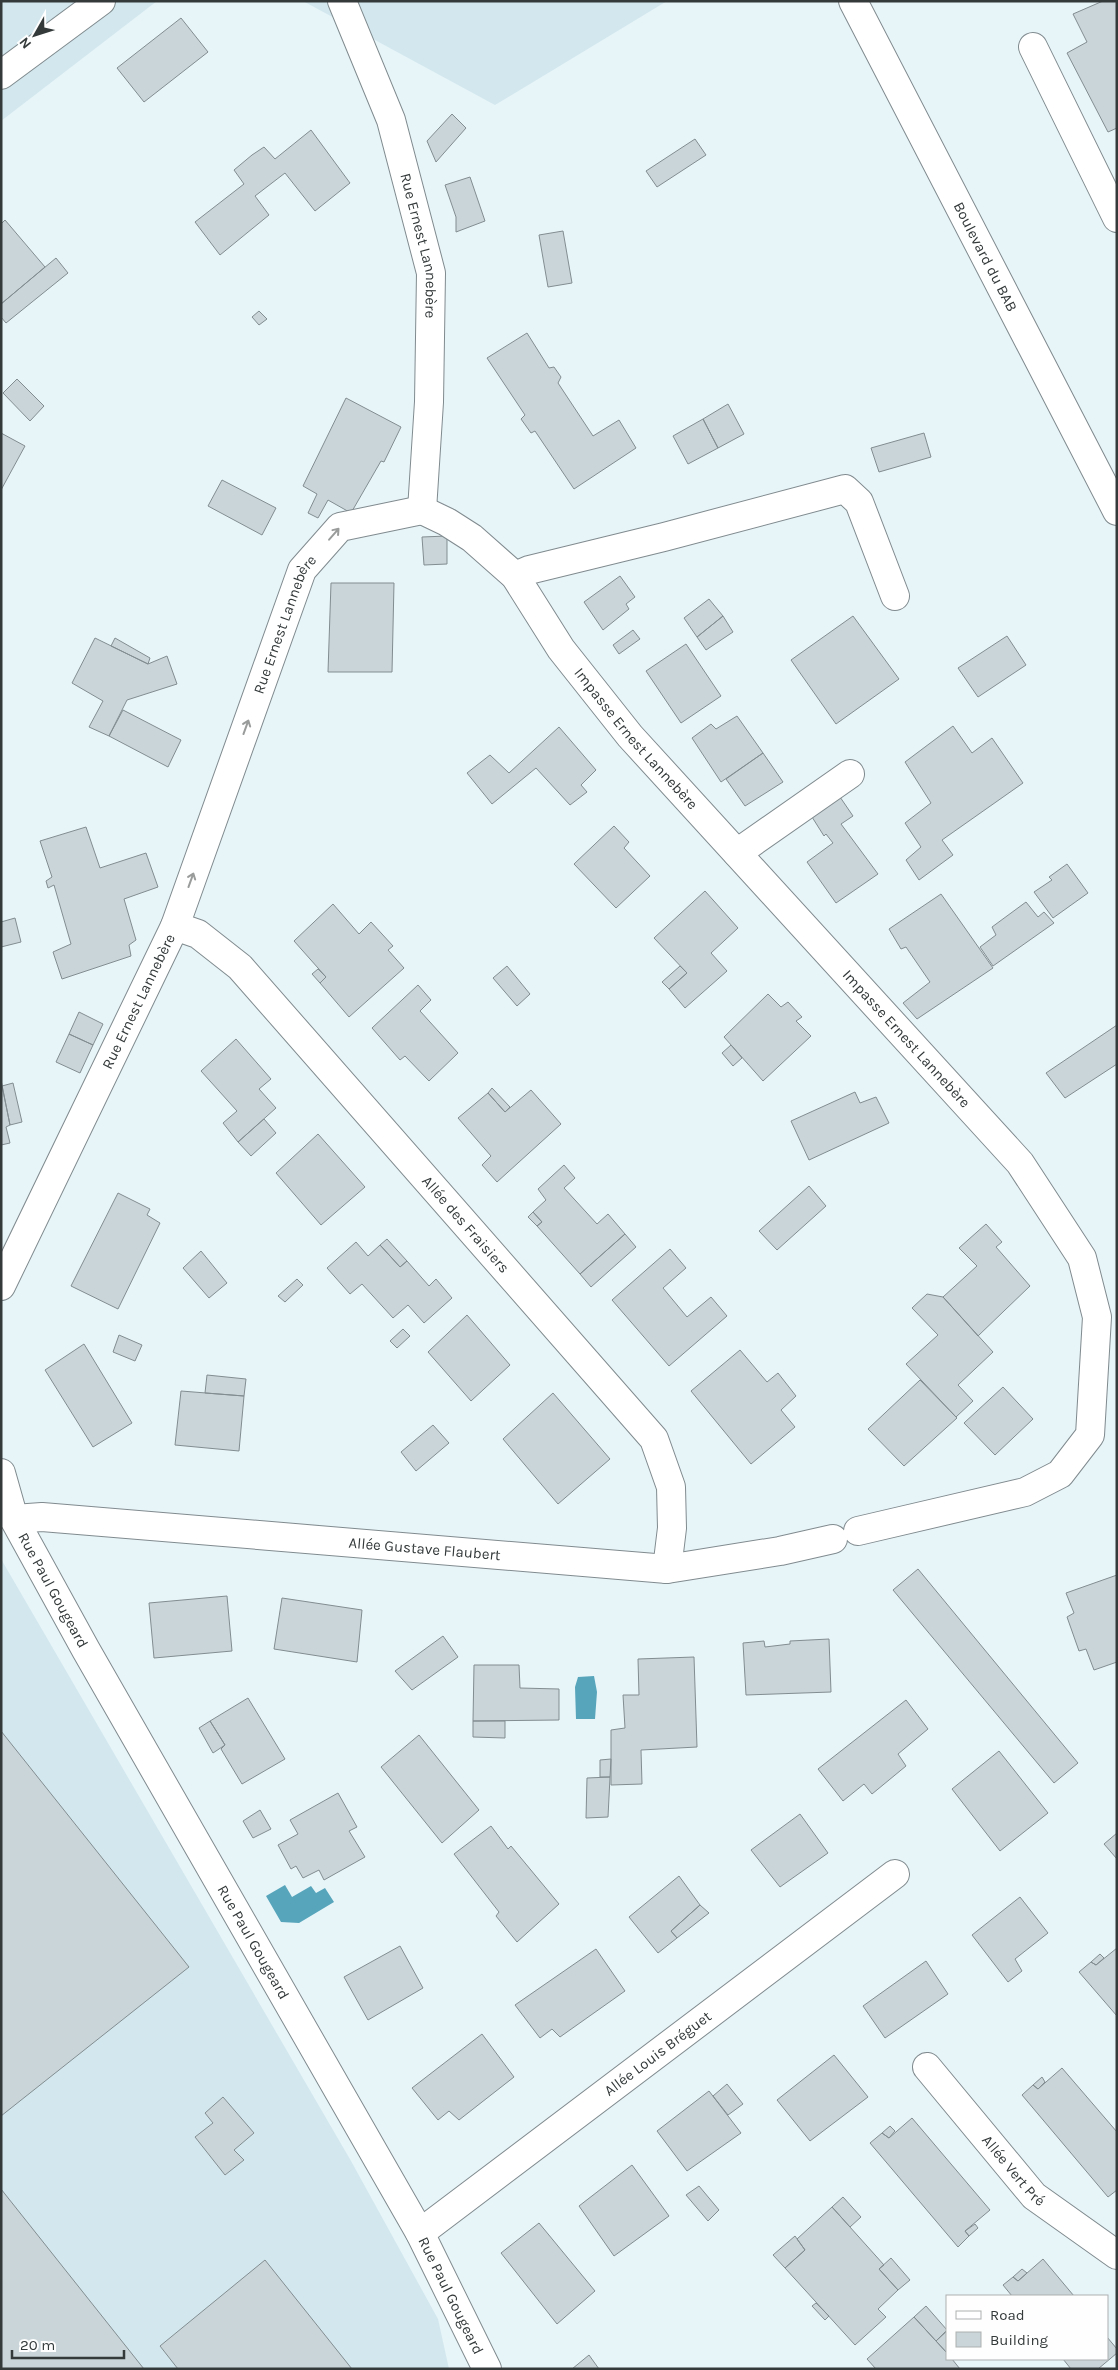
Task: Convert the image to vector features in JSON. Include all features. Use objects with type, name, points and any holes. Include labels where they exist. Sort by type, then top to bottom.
[{"type":"street","points":[[1,75],[100,1]]},
{"type":"street","name":"Rue Ernest Lannebère","points":[[1,1286],[175,926],[302,570],[340,527],[422,510],[429,402],[431,273],[391,120],[363,47],[342,1]]},
{"type":"street","name":"Boulevard du BAB","points":[[853,1],[1117,511]]},
{"type":"street","points":[[1032,48],[1117,218]]},
{"type":"street","points":[[514,576],[529,570],[664,538],[845,490],[860,502],[895,596]]},
{"type":"street","name":"Impasse Ernest Lannebère","points":[[422,510],[447,522],[472,538],[514,576],[561,649],[630,736],[1020,1163],[1082,1258],[1097,1317],[1090,1435],[1060,1474],[1025,1492],[846,1535]]},
{"type":"street","points":[[737,853],[850,774]]},
{"type":"street","name":"Allée des Fraisiers","points":[[175,926],[198,934],[240,967],[654,1439],[671,1487],[672,1528],[667,1569]]},
{"type":"street","points":[[1,1473],[14,1518]]},
{"type":"street","name":"Allée Gustave Flaubert","points":[[14,1518],[42,1517],[667,1569],[780,1551],[846,1535]]},
{"type":"street","name":"Rue Paul Gougeard","points":[[14,1518],[91,1659],[420,2232],[487,2369]]},
{"type":"street","name":"Allée Louis Bréguet","points":[[420,2232],[895,1874]]},
{"type":"street","name":"Allée Vert Pré","points":[[927,2067],[1034,2196],[1117,2255]]},
{"type":"shaded area","points":[[1,1],[157,1],[1,121]]},
{"type":"shaded area","points":[[303,1],[667,1],[495,105]]},
{"type":"shaded area","points":[[1,1559],[351,2161],[438,2319],[449,2369],[1,2369]]},
{"type":"water","points":[[594,1676],[597,1692],[595,1719],[576,1719],[575,1687],[578,1677]]},
{"type":"water","points":[[285,1885],[292,1897],[311,1886],[316,1893],[325,1888],[334,1902],[299,1923],[281,1922],[266,1896]]},
{"type":"building","points":[[1103,1],[1117,1],[1117,128],[1108,132],[1067,53],[1087,42],[1073,14]]},
{"type":"building","points":[[181,18],[208,52],[144,102],[117,68]]},
{"type":"building","points":[[452,114],[466,128],[436,162],[427,141]]},
{"type":"building","points":[[311,130],[350,183],[315,211],[285,173],[255,196],[269,215],[220,255],[195,222],[244,184],[234,170],[252,155],[264,147],[275,159]]},
{"type":"building","points":[[695,139],[706,155],[657,187],[646,171]]},
{"type":"building","points":[[470,177],[485,221],[456,232],[456,217],[445,185]]},
{"type":"building","points":[[5,220],[45,267],[1,304],[1,224]]},
{"type":"building","points":[[563,231],[572,283],[548,287],[539,235]]},
{"type":"building","points":[[56,258],[68,273],[6,323],[1,317],[1,304]]},
{"type":"building","points":[[259,311],[267,319],[259,325],[252,317]]},
{"type":"building","points":[[527,333],[549,368],[554,367],[561,377],[558,383],[593,436],[619,420],[636,448],[574,489],[535,431],[531,433],[521,419],[525,415],[487,358]]},
{"type":"building","points":[[17,379],[44,406],[30,421],[3,393]]},
{"type":"building","points":[[346,398],[401,427],[384,462],[381,461],[351,513],[328,500],[318,518],[308,513],[317,494],[303,486]]},
{"type":"building","points":[[728,404],[744,434],[718,448],[703,419]]},
{"type":"building","points":[[703,419],[718,448],[688,464],[673,436]]},
{"type":"building","points":[[1,433],[25,446],[1,490]]},
{"type":"building","points":[[924,433],[931,457],[879,472],[871,448]]},
{"type":"building","points":[[222,480],[276,508],[262,535],[208,506]]},
{"type":"building","points":[[447,536],[447,564],[424,565],[422,537]]},
{"type":"building","points":[[620,576],[635,597],[626,604],[629,609],[603,630],[584,602]]},
{"type":"building","points":[[331,583],[394,583],[392,672],[328,672]]},
{"type":"building","points":[[709,599],[723,616],[697,637],[684,618]]},
{"type":"building","points":[[723,616],[733,632],[706,650],[697,637]]},
{"type":"building","points":[[853,616],[899,679],[836,724],[791,660]]},
{"type":"building","points":[[633,630],[640,639],[619,654],[613,645]]},
{"type":"building","points":[[1007,636],[1026,665],[978,697],[958,668]]},
{"type":"building","points":[[95,638],[148,664],[167,656],[177,684],[127,700],[109,736],[89,727],[103,701],[72,683]]},
{"type":"building","points":[[115,638],[150,658],[148,664],[111,646]]},
{"type":"building","points":[[686,644],[721,696],[681,723],[646,671]]},
{"type":"building","points":[[123,710],[181,740],[168,767],[109,736]]},
{"type":"building","points":[[737,716],[763,753],[721,782],[692,738],[711,724],[716,729]]},
{"type":"building","points":[[953,726],[972,753],[992,738],[1023,783],[942,840],[953,855],[919,880],[906,860],[921,847],[905,823],[931,803],[905,762]]},
{"type":"building","points":[[559,727],[596,770],[581,785],[587,792],[570,805],[536,768],[492,804],[467,773],[490,755],[509,773]]},
{"type":"building","points":[[763,753],[783,782],[745,806],[726,779]]},
{"type":"building","points":[[840,797],[853,816],[841,824],[878,874],[836,903],[807,862],[833,843],[826,834],[824,836],[812,817]]},
{"type":"building","points":[[614,826],[629,842],[624,848],[650,876],[616,908],[574,864]]},
{"type":"building","points":[[86,827],[100,868],[146,853],[158,887],[124,899],[136,940],[129,945],[131,956],[62,979],[53,952],[71,944],[54,885],[48,888],[46,881],[52,877],[40,841]]},
{"type":"building","points":[[1067,864],[1088,893],[1053,918],[1034,892],[1052,880],[1049,877]]},
{"type":"building","points":[[705,891],[738,928],[711,953],[727,971],[685,1008],[669,989],[687,973],[654,938]]},
{"type":"building","points":[[941,894],[993,968],[917,1019],[903,1003],[930,982],[906,947],[901,949],[889,929]]},
{"type":"building","points":[[1026,902],[1038,917],[1044,912],[1054,923],[993,966],[980,947],[996,935],[992,927]]},
{"type":"building","points":[[333,904],[359,934],[371,922],[393,946],[388,950],[404,968],[349,1017],[320,983],[326,977],[294,941]]},
{"type":"building","points":[[15,918],[21,942],[1,947],[1,922]]},
{"type":"building","points":[[507,966],[530,994],[517,1006],[493,978]]},
{"type":"building","points":[[680,966],[687,973],[669,989],[662,982]]},
{"type":"building","points":[[318,969],[326,977],[320,983],[312,974]]},
{"type":"building","points":[[418,985],[431,1000],[420,1011],[458,1053],[429,1081],[405,1056],[400,1060],[372,1028]]},
{"type":"building","points":[[768,994],[781,1007],[788,1002],[802,1017],[796,1021],[811,1036],[763,1081],[724,1037]]},
{"type":"building","points":[[79,1012],[103,1024],[93,1045],[69,1034]]},
{"type":"building","points":[[1117,1025],[1117,1064],[1065,1098],[1046,1073]]},
{"type":"building","points":[[69,1034],[93,1045],[80,1073],[56,1062]]},
{"type":"building","points":[[236,1039],[271,1079],[259,1089],[276,1108],[238,1142],[223,1123],[237,1111],[201,1071]]},
{"type":"building","points":[[731,1045],[742,1058],[733,1066],[722,1053]]},
{"type":"building","points":[[1,1080],[10,1125],[6,1127],[10,1143],[1,1145]]},
{"type":"building","points":[[13,1083],[22,1122],[10,1125],[2,1086]]},
{"type":"building","points":[[492,1088],[510,1107],[505,1112],[488,1093]]},
{"type":"building","points":[[531,1090],[561,1124],[497,1182],[482,1165],[491,1156],[458,1118],[488,1093],[505,1112]]},
{"type":"building","points":[[855,1092],[860,1103],[876,1097],[889,1123],[809,1160],[791,1121]]},
{"type":"building","points":[[264,1119],[276,1133],[251,1156],[238,1142]]},
{"type":"building","points":[[318,1134],[365,1187],[321,1225],[276,1173]]},
{"type":"building","points":[[564,1165],[575,1178],[564,1188],[597,1224],[608,1214],[625,1234],[580,1274],[537,1226],[542,1222],[533,1212],[546,1200],[538,1189]]},
{"type":"building","points":[[809,1186],[826,1206],[777,1250],[759,1231]]},
{"type":"building","points":[[118,1193],[150,1209],[147,1215],[160,1223],[118,1309],[71,1286]]},
{"type":"building","points":[[533,1212],[542,1222],[537,1226],[528,1217]]},
{"type":"building","points":[[986,1224],[1002,1242],[996,1247],[1030,1286],[978,1336],[943,1297],[977,1266],[959,1248]]},
{"type":"building","points":[[625,1234],[636,1247],[591,1287],[580,1274]]},
{"type":"building","points":[[387,1239],[407,1261],[400,1267],[380,1245]]},
{"type":"building","points":[[356,1242],[368,1256],[380,1245],[400,1267],[407,1261],[429,1286],[436,1279],[452,1298],[424,1323],[408,1305],[393,1318],[362,1284],[350,1294],[327,1268]]},
{"type":"building","points":[[670,1249],[686,1268],[663,1288],[687,1317],[711,1297],[727,1316],[669,1366],[612,1300]]},
{"type":"building","points":[[201,1251],[227,1283],[209,1298],[183,1268]]},
{"type":"building","points":[[297,1279],[303,1285],[285,1302],[278,1296]]},
{"type":"building","points":[[927,1294],[943,1297],[993,1352],[958,1385],[973,1401],[956,1417],[906,1364],[938,1335],[912,1308]]},
{"type":"building","points":[[467,1315],[510,1365],[471,1401],[428,1352]]},
{"type":"building","points":[[403,1329],[410,1336],[397,1348],[390,1341]]},
{"type":"building","points":[[119,1335],[142,1345],[135,1361],[113,1352]]},
{"type":"building","points":[[84,1344],[132,1423],[93,1447],[45,1370]]},
{"type":"building","points":[[740,1350],[767,1382],[778,1373],[796,1396],[781,1410],[795,1427],[751,1464],[691,1391]]},
{"type":"building","points":[[207,1375],[246,1379],[244,1396],[205,1393]]},
{"type":"building","points":[[920,1380],[957,1418],[904,1466],[868,1429]]},
{"type":"building","points":[[1003,1387],[1033,1419],[995,1455],[964,1423]]},
{"type":"building","points":[[181,1391],[244,1396],[239,1451],[175,1445]]},
{"type":"building","points":[[553,1393],[610,1459],[558,1504],[503,1439]]},
{"type":"building","points":[[433,1425],[449,1443],[416,1471],[401,1452]]},
{"type":"building","points":[[918,1569],[1078,1763],[1054,1783],[893,1590]]},
{"type":"building","points":[[1117,1575],[1117,1662],[1094,1670],[1086,1649],[1079,1651],[1067,1617],[1074,1613],[1066,1593]]},
{"type":"building","points":[[227,1596],[232,1651],[154,1658],[149,1603]]},
{"type":"building","points":[[282,1598],[362,1610],[357,1662],[274,1649]]},
{"type":"building","points":[[443,1636],[458,1657],[412,1690],[395,1671]]},
{"type":"building","points":[[829,1639],[831,1692],[746,1695],[743,1643],[764,1641],[765,1647],[790,1644],[790,1641]]},
{"type":"building","points":[[694,1657],[697,1747],[641,1750],[642,1784],[611,1785],[611,1730],[625,1728],[623,1695],[639,1695],[638,1659]]},
{"type":"building","points":[[474,1665],[519,1665],[520,1688],[559,1689],[559,1720],[473,1721]]},
{"type":"building","points":[[248,1698],[285,1759],[242,1784],[221,1749],[225,1745],[210,1721]]},
{"type":"building","points":[[906,1700],[928,1729],[898,1754],[906,1766],[872,1794],[864,1784],[843,1801],[818,1769]]},
{"type":"building","points":[[210,1721],[225,1745],[213,1753],[199,1728]]},
{"type":"building","points":[[473,1721],[505,1721],[505,1738],[473,1737]]},
{"type":"building","points":[[1,1731],[189,1967],[1,2116]]},
{"type":"building","points":[[419,1735],[479,1810],[442,1843],[381,1767]]},
{"type":"building","points":[[999,1751],[1048,1813],[1000,1851],[952,1789]]},
{"type":"building","points":[[611,1759],[610,1777],[600,1777],[600,1760]]},
{"type":"building","points":[[610,1777],[608,1817],[586,1818],[587,1778]]},
{"type":"building","points":[[338,1793],[357,1827],[349,1831],[365,1857],[324,1880],[319,1870],[303,1878],[296,1866],[291,1869],[278,1845],[298,1834],[290,1820]]},
{"type":"building","points":[[260,1810],[271,1829],[253,1838],[243,1821]]},
{"type":"building","points":[[800,1814],[828,1853],[780,1887],[751,1850]]},
{"type":"building","points":[[491,1826],[508,1849],[511,1846],[559,1904],[517,1942],[496,1916],[499,1912],[454,1854]]},
{"type":"building","points":[[1117,1833],[1117,1859],[1104,1844]]},
{"type":"building","points":[[679,1876],[700,1905],[671,1931],[677,1938],[658,1953],[629,1917]]},
{"type":"building","points":[[1020,1897],[1048,1933],[1015,1959],[1022,1971],[1008,1982],[972,1935]]},
{"type":"building","points":[[700,1905],[709,1913],[677,1938],[671,1931]]},
{"type":"building","points":[[400,1946],[423,1988],[368,2020],[344,1977]]},
{"type":"building","points":[[1117,1948],[1117,2016],[1079,1972],[1091,1962],[1096,1965]]},
{"type":"building","points":[[596,1949],[625,1991],[560,2037],[552,2029],[540,2038],[515,2005]]},
{"type":"building","points":[[1100,1954],[1104,1958],[1096,1965],[1091,1962]]},
{"type":"building","points":[[926,1961],[948,1994],[885,2038],[863,2006]]},
{"type":"building","points":[[482,2034],[514,2077],[459,2120],[449,2111],[438,2120],[412,2088]]},
{"type":"building","points":[[834,2055],[868,2097],[810,2141],[777,2100]]},
{"type":"building","points":[[1062,2068],[1117,2132],[1117,2190],[1108,2197],[1022,2095],[1033,2085],[1038,2089]]},
{"type":"building","points":[[1042,2077],[1045,2082],[1038,2089],[1033,2085]]},
{"type":"building","points":[[727,2084],[743,2104],[728,2115],[713,2096]]},
{"type":"building","points":[[709,2091],[741,2133],[687,2171],[657,2131]]},
{"type":"building","points":[[223,2097],[254,2133],[234,2150],[244,2160],[225,2175],[195,2137],[213,2123],[205,2113]]},
{"type":"building","points":[[912,2118],[990,2210],[965,2231],[969,2236],[958,2247],[870,2143],[882,2133],[889,2138]]},
{"type":"building","points":[[890,2126],[895,2131],[889,2138],[882,2133]]},
{"type":"building","points":[[632,2165],[669,2216],[614,2256],[579,2206]]},
{"type":"building","points":[[699,2186],[719,2210],[708,2221],[686,2195]]},
{"type":"building","points":[[1,2189],[144,2369],[1,2369]]},
{"type":"building","points":[[843,2197],[861,2217],[850,2227],[832,2207]]},
{"type":"building","points":[[832,2207],[884,2265],[879,2269],[898,2290],[878,2309],[886,2317],[855,2345],[785,2268],[805,2250],[797,2239]]},
{"type":"building","points":[[539,2223],[595,2291],[557,2324],[501,2253]]},
{"type":"building","points":[[975,2224],[978,2228],[969,2236],[965,2231]]},
{"type":"building","points":[[795,2236],[805,2250],[785,2268],[773,2255]]},
{"type":"building","points":[[891,2258],[910,2280],[898,2290],[879,2269]]},
{"type":"building","points":[[1043,2259],[1073,2295],[1011,2295],[1003,2285],[1013,2277],[1018,2281]]},
{"type":"building","points":[[265,2260],[352,2369],[178,2369],[160,2346]]},
{"type":"building","points":[[1022,2269],[1027,2273],[1018,2281],[1013,2277]]},
{"type":"building","points":[[816,2303],[829,2316],[825,2320],[812,2306]]},
{"type":"building","points":[[926,2306],[946,2331],[936,2341],[914,2317]]},
{"type":"building","points":[[914,2317],[946,2352],[946,2360],[953,2360],[960,2369],[876,2369],[867,2359]]},
{"type":"building","points":[[946,2332],[946,2352],[936,2341]]},
{"type":"building","points":[[1108,2338],[1117,2349],[1117,2353],[1098,2369],[1071,2369],[1064,2360],[1108,2360]]},
{"type":"building","points":[[589,2355],[599,2369],[572,2369]]}]
